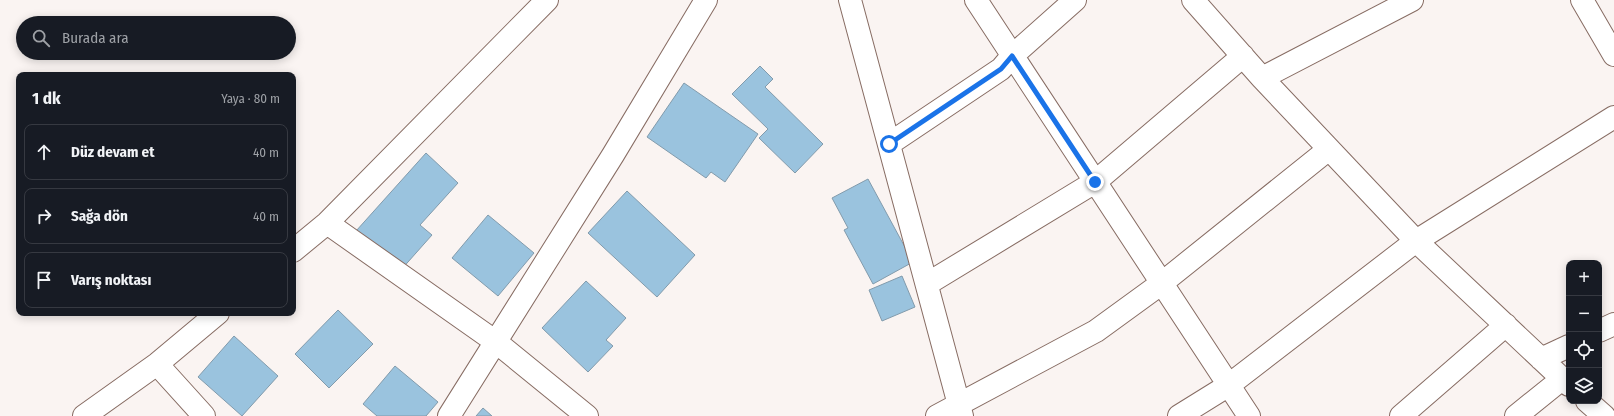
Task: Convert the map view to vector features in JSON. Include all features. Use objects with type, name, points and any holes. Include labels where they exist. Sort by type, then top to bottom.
[{"type":"street","points":[[296,249],[327,223],[547,0]]},
{"type":"street","points":[[449,416],[613,155],[706,0]]},
{"type":"street","points":[[850,0],[960,410]]},
{"type":"street","points":[[976,0],[1249,416]]},
{"type":"street","points":[[889,144],[1001,69],[1012,56],[1076,0]]},
{"type":"street","points":[[1193,0],[1262,78],[1416,241],[1566,382],[1516,416]]},
{"type":"street","points":[[1262,78],[1412,0]]},
{"type":"street","points":[[1582,0],[1614,55]]},
{"type":"street","points":[[927,284],[1095,182],[1243,56]]},
{"type":"street","points":[[1179,416],[1229,385],[1416,241],[1614,117]]},
{"type":"street","points":[[937,416],[960,410],[1096,330],[1162,283],[1329,149]]},
{"type":"street","points":[[327,223],[496,342],[587,416]]},
{"type":"street","points":[[84,416],[157,364],[214,316]]},
{"type":"street","points":[[1401,416],[1506,324]]},
{"type":"street","points":[[1602,330],[1614,324]]},
{"type":"street","points":[[1541,359],[1566,347]]},
{"type":"street","points":[[157,364],[204,416]]},
{"type":"street","points":[[1590,404],[1604,416]]},
{"type":"building","points":[[760,66],[773,79],[765,87],[823,144],[795,173],[759,138],[768,129],[732,94]]},
{"type":"building","points":[[684,83],[758,134],[725,182],[711,172],[706,178],[647,137]]},
{"type":"building","points":[[426,153],[458,183],[420,225],[432,235],[400,271],[356,231]]},
{"type":"building","points":[[868,179],[913,262],[873,284],[844,230],[848,228],[832,198]]},
{"type":"building","points":[[627,191],[695,255],[657,297],[588,233]]},
{"type":"building","points":[[488,215],[534,253],[498,296],[452,258]]},
{"type":"building","points":[[902,276],[915,307],[882,321],[869,290]]},
{"type":"building","points":[[586,281],[626,318],[606,340],[613,346],[588,372],[542,328]]},
{"type":"building","points":[[338,310],[373,344],[329,388],[295,354]]},
{"type":"building","points":[[234,336],[278,376],[242,416],[198,377]]},
{"type":"building","points":[[395,366],[438,402],[426,416],[377,416],[363,404]]},
{"type":"building","points":[[483,408],[492,416],[476,416]]},
{"type":"route","points":[[889,144],[1001,69],[1012,56],[1095,182]]}]
